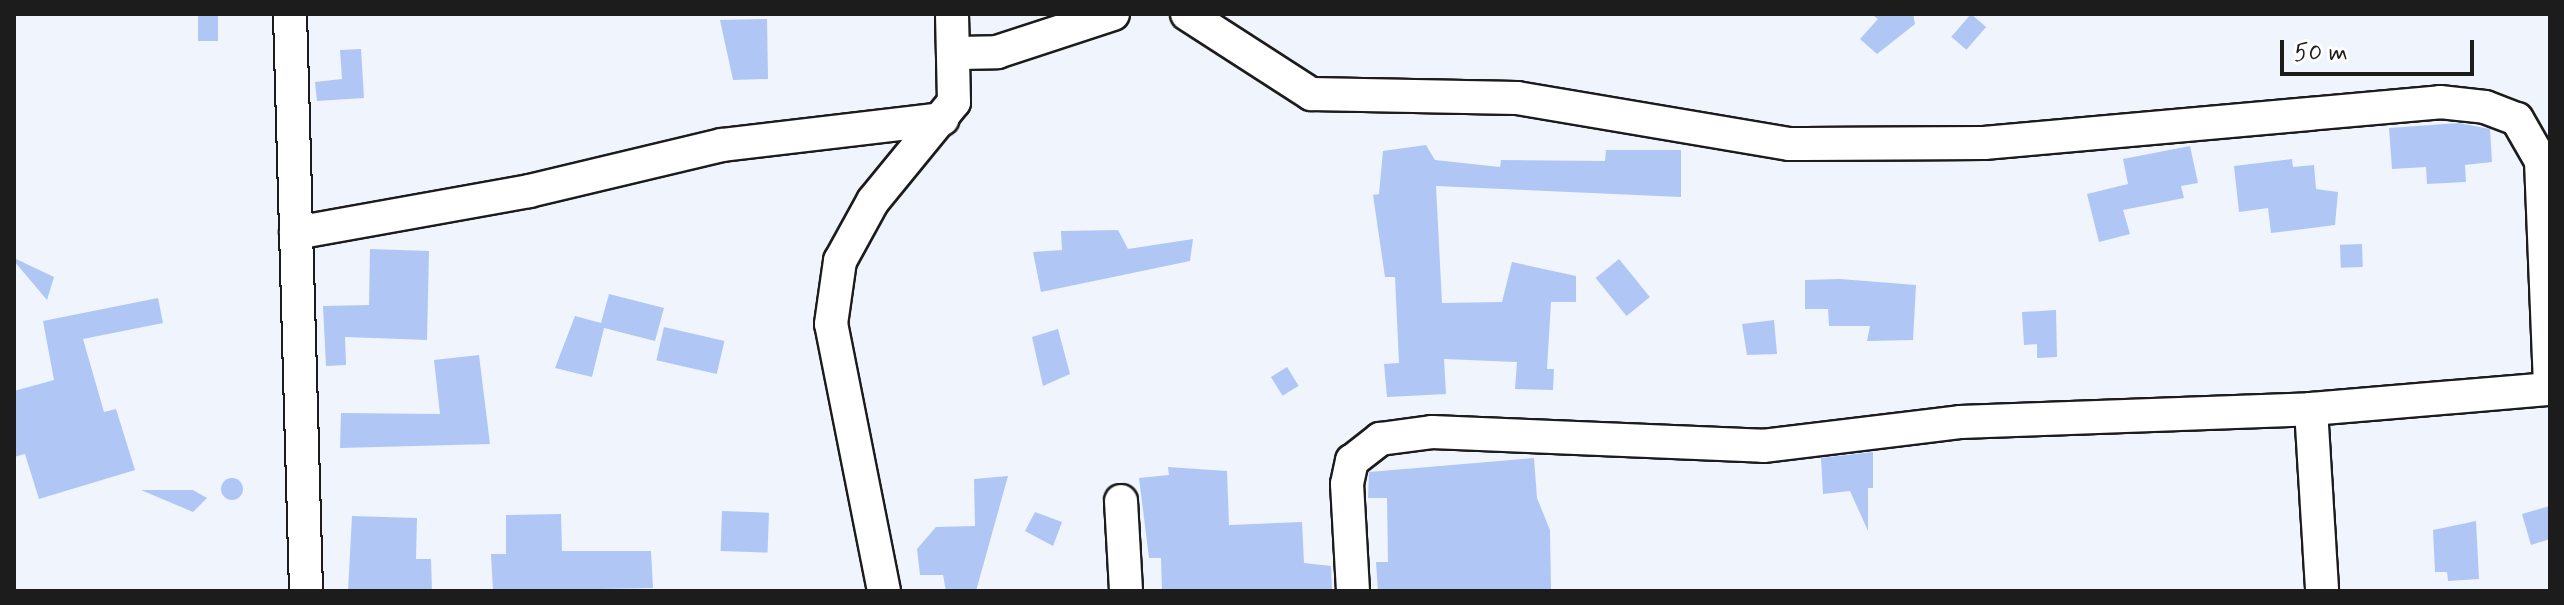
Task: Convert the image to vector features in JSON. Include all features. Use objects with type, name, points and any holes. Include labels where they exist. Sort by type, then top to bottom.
[{"type":"street","points":[[290,14],[306,591]]},
{"type":"street","points":[[884,591],[831,324],[840,261],[866,213],[942,119],[959,84],[952,14]]},
{"type":"street","points":[[958,53],[997,52],[1113,14]]},
{"type":"street","points":[[1187,14],[1311,94],[1517,98],[1789,144],[1984,143],[2440,102],[2485,107],[2517,119],[2541,161],[2550,382]]},
{"type":"street","points":[[296,233],[529,191],[722,145],[942,119]]},
{"type":"street","points":[[1353,591],[1347,484],[1352,461],[1380,439],[1432,432],[1763,446],[1960,422],[2311,409],[2550,389]]},
{"type":"street","points":[[2311,409],[2322,591]]},
{"type":"street","points":[[1121,501],[1126,591]]},
{"type":"building","points":[[198,14],[218,14],[218,41],[198,41]]},
{"type":"building","points":[[1871,14],[1913,14],[1915,24],[1877,54],[1860,39],[1878,19]]},
{"type":"building","points":[[1971,14],[1986,27],[1966,50],[1951,37]]},
{"type":"building","points":[[767,19],[768,79],[733,80],[720,20]]},
{"type":"building","points":[[361,49],[364,98],[317,101],[315,82],[342,79],[340,50]]},
{"type":"building","points":[[2459,123],[2490,129],[2492,162],[2465,165],[2466,182],[2427,184],[2426,167],[2392,169],[2389,128]]},
{"type":"building","points":[[1426,145],[1435,160],[1500,167],[1501,160],[1605,161],[1606,150],[1681,150],[1681,197],[1436,186],[1442,303],[1502,302],[1512,262],[1576,276],[1576,302],[1551,302],[1547,369],[1554,369],[1553,390],[1515,389],[1517,362],[1444,359],[1446,394],[1387,397],[1384,364],[1399,363],[1395,277],[1385,277],[1373,195],[1379,194],[1383,151]]},
{"type":"building","points":[[2190,146],[2198,183],[2181,186],[2184,198],[2123,210],[2130,234],[2099,242],[2087,194],[2128,184],[2123,159]]},
{"type":"building","points":[[2292,159],[2293,167],[2314,165],[2316,189],[2338,192],[2335,225],[2271,233],[2268,208],[2239,212],[2234,166]]},
{"type":"building","points":[[1118,230],[1128,249],[1193,239],[1190,261],[1041,292],[1033,252],[1062,250],[1061,231]]},
{"type":"building","points":[[2362,244],[2363,267],[2341,268],[2340,245]]},
{"type":"building","points":[[370,249],[429,251],[427,340],[345,337],[346,365],[326,366],[323,306],[369,305]]},
{"type":"building","points":[[14,258],[54,277],[47,300],[14,261]]},
{"type":"building","points":[[1619,259],[1650,297],[1627,316],[1596,278]]},
{"type":"building","points":[[1840,279],[1916,285],[1913,340],[1867,341],[1870,326],[1829,326],[1828,309],[1805,309],[1805,280]]},
{"type":"building","points":[[609,294],[664,308],[655,341],[604,328],[592,377],[555,368],[575,316],[601,323]]},
{"type":"building","points":[[158,298],[163,323],[83,339],[104,412],[116,409],[135,470],[39,499],[25,454],[14,457],[14,391],[54,380],[43,321]]},
{"type":"building","points":[[2056,310],[2057,357],[2037,358],[2037,344],[2024,345],[2022,312]]},
{"type":"building","points":[[1774,320],[1777,354],[1747,355],[1742,324]]},
{"type":"building","points":[[664,327],[724,341],[717,374],[656,360]]},
{"type":"building","points":[[1058,329],[1070,374],[1043,386],[1032,337]]},
{"type":"building","points":[[479,355],[490,444],[340,448],[341,413],[440,414],[434,360]]},
{"type":"building","points":[[1287,367],[1299,386],[1283,396],[1271,377]]},
{"type":"building","points":[[1873,452],[1873,488],[1868,488],[1868,531],[1850,491],[1823,494],[1821,458]]},
{"type":"building","points":[[1534,458],[1537,498],[1550,530],[1551,589],[1378,591],[1376,562],[1388,562],[1387,498],[1368,498],[1369,472]]},
{"type":"building","points":[[1168,467],[1227,471],[1229,525],[1302,522],[1304,563],[1331,566],[1332,591],[1162,591],[1161,558],[1149,558],[1139,478],[1169,475]]},
{"type":"building","points":[[1008,476],[976,591],[946,591],[943,575],[920,575],[917,549],[936,527],[975,526],[974,479]]},
{"type":"building","points":[[232,478],[240,481],[243,489],[240,497],[232,500],[224,497],[221,489],[224,481]]},
{"type":"building","points":[[141,490],[193,490],[207,498],[193,512]]},
{"type":"building","points":[[2550,506],[2550,539],[2531,545],[2522,514]]},
{"type":"building","points":[[722,511],[769,513],[768,553],[721,551]]},
{"type":"building","points":[[1035,512],[1062,522],[1053,546],[1025,531]]},
{"type":"building","points":[[561,514],[562,551],[651,551],[653,588],[493,591],[491,554],[506,554],[506,515]]},
{"type":"building","points":[[352,516],[417,518],[416,559],[431,559],[432,591],[348,591]]},
{"type":"building","points":[[2476,521],[2479,579],[2448,581],[2447,572],[2435,572],[2433,530]]}]
